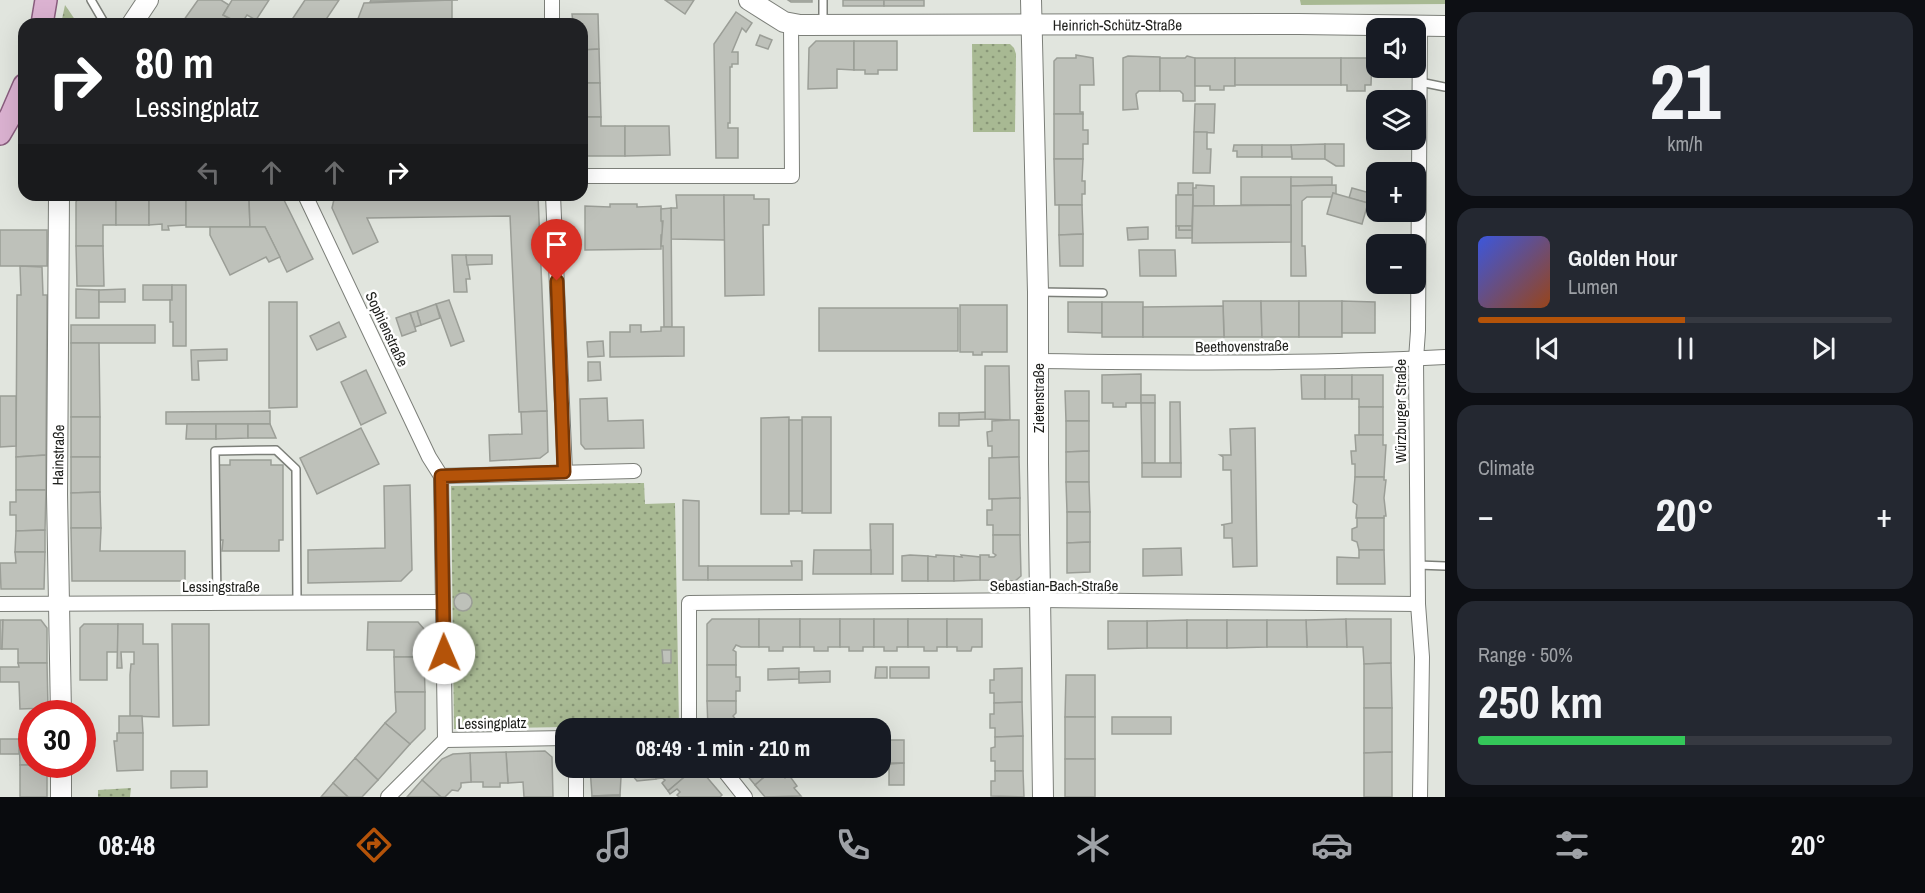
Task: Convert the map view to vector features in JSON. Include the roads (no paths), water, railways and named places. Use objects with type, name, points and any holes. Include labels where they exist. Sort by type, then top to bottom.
[{"type":"main road","points":[[43,18],[46,0]]},
{"type":"main road","points":[[0,134],[18,99]]},
{"type":"street","points":[[136,18],[148,0]]},
{"type":"street","points":[[552,0],[552,18]]},
{"type":"street","points":[[588,176],[792,176],[791,24],[749,0]]},
{"type":"street","name":"Zietenstraße","points":[[1031,0],[1038,292],[1039,600],[1043,797]]},
{"type":"street","name":"Heinrich-Schütz-Straße","points":[[791,24],[1366,26]]},
{"type":"street","name":"Heinrich-Schütz-Straße","points":[[1426,26],[1445,26]]},
{"type":"street","name":"Würzburger Straße","points":[[1420,78],[1416,358],[1418,604],[1422,657],[1420,797]]},
{"type":"street","name":"Hainstraße","points":[[58,201],[58,603],[61,700]]},
{"type":"street","name":"Sophienstraße","points":[[308,201],[429,457],[441,476]]},
{"type":"street","points":[[553,201],[564,472]]},
{"type":"street","name":"Beethovenstraße","points":[[1039,361],[1174,363],[1379,361],[1445,357]]},
{"type":"street","points":[[441,476],[634,471]]},
{"type":"street","name":"Lessingplatz","points":[[441,476],[445,740],[555,738]]},
{"type":"street","name":"Sebastian-Bach-Straße","points":[[689,718],[689,603],[1039,600],[1418,604]]},
{"type":"street","name":"Lessingstraße","points":[[0,604],[443,602]]},
{"type":"street","points":[[388,797],[445,740]]},
{"type":"street","points":[[61,778],[61,797]]},
{"type":"street","points":[[576,778],[576,797]]},
{"type":"street","points":[[730,778],[745,797]]},
{"type":"lane","points":[[91,0],[102,18]]},
{"type":"lane","points":[[823,0],[823,25]]},
{"type":"lane","points":[[1420,82],[1445,87]]},
{"type":"lane","points":[[1038,292],[1102,293]]},
{"type":"lane","points":[[217,603],[215,451],[235,450],[276,450],[296,469],[297,602]]},
{"type":"lane","points":[[1418,565],[1445,566]]}]
